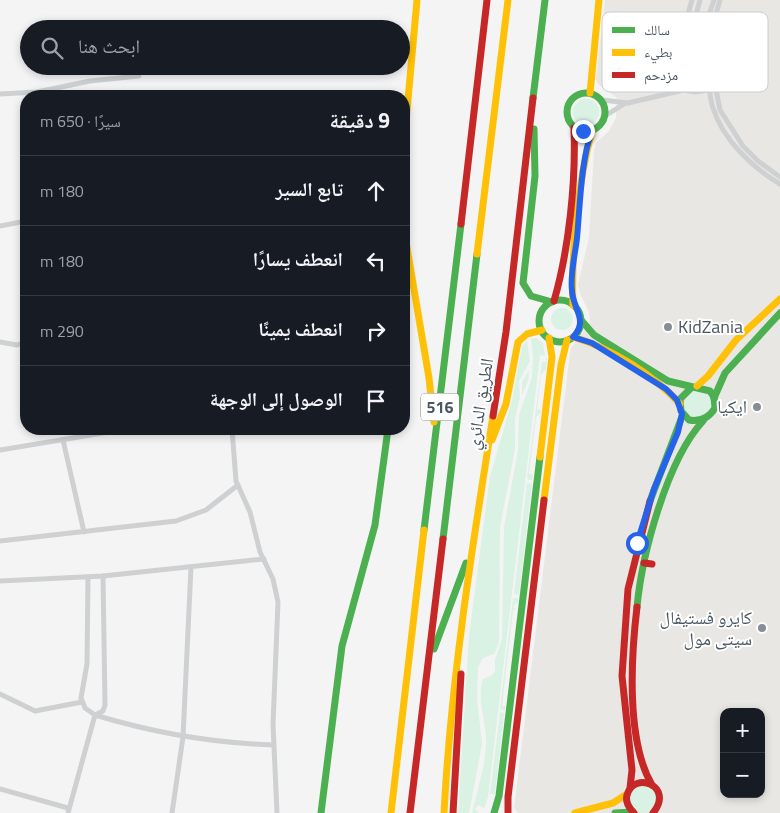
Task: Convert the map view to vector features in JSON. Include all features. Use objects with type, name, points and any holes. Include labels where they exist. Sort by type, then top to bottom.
[{"type":"main road","points":[[409,90],[417,0]]},
{"type":"main road","name":"516","points":[[391,813],[487,0]]},
{"type":"main road","name":"الطريق الدائري","points":[[410,813],[508,0]]},
{"type":"main road","name":"الطريق الدائري","points":[[444,813],[446,765],[472,548],[506,337],[545,0]]},
{"type":"main road","points":[[590,93],[599,0]]},
{"type":"main road","points":[[574,128],[592,131],[601,125],[606,116],[602,100],[590,93],[575,96],[567,108],[567,115],[574,128],[575,158],[562,272],[553,301],[540,314],[542,330],[549,338],[561,342],[570,339],[592,343],[670,392],[680,404]]},
{"type":"main road","points":[[508,813],[508,797],[561,364],[570,339],[579,329],[581,320],[579,311],[573,304],[567,301],[553,301],[531,296],[523,283],[536,163],[532,114]]},
{"type":"main road","points":[[573,304],[572,273],[586,153],[592,131]]},
{"type":"main road","name":"516","points":[[410,266],[429,378],[436,440]]},
{"type":"main road","points":[[633,812],[628,806],[632,770],[622,676],[628,589],[645,516],[678,432],[682,414],[680,404],[683,394],[708,376],[738,338],[780,299]]},
{"type":"main road","points":[[714,398],[728,370],[780,313]]},
{"type":"main road","points":[[581,320],[594,335],[648,369],[675,384],[709,390],[714,398],[715,409],[690,436],[658,510],[635,619],[633,678],[640,757],[645,774],[660,796],[656,812]]},
{"type":"main road","points":[[489,447],[502,416],[518,342],[527,334],[542,330]]},
{"type":"main road","points":[[494,813],[499,796],[552,357],[549,338]]},
{"type":"main road","points":[[682,414],[694,422],[703,421]]},
{"type":"main road","points":[[321,813],[342,646],[376,518],[387,435]]},
{"type":"main road","name":"516","points":[[429,661],[472,548]]},
{"type":"main road","points":[[453,813],[462,680],[458,665]]},
{"type":"main road","points":[[574,813],[612,803],[643,782],[652,784]]},
{"type":"main road","points":[[615,813],[633,812]]},
{"type":"street","points":[[47,90],[90,81],[139,76]]},
{"type":"street","points":[[606,116],[628,103],[675,92]]},
{"type":"street","points":[[710,92],[716,116],[754,166],[780,184]]},
{"type":"street","points":[[716,92],[720,110],[741,148],[780,177]]},
{"type":"street","points":[[0,94],[20,93]]},
{"type":"street","points":[[602,100],[628,103]]},
{"type":"street","points":[[0,226],[20,222]]},
{"type":"street","points":[[0,342],[20,344]]},
{"type":"street","points":[[0,450],[92,435]]},
{"type":"street","points":[[232,435],[234,467],[238,486],[250,512],[264,559],[273,579],[278,610],[273,745],[277,813]]},
{"type":"street","points":[[63,440],[84,532]]},
{"type":"street","points":[[0,541],[167,523],[185,519],[212,506],[238,486]]},
{"type":"street","points":[[0,580],[103,576],[264,559]]},
{"type":"street","points":[[172,813],[183,737],[191,567]]},
{"type":"street","points":[[0,789],[68,810],[95,715],[103,711],[105,705],[103,576]]},
{"type":"street","points":[[88,577],[87,664],[82,702],[88,711],[95,715],[138,727],[183,737],[273,745]]},
{"type":"street","points":[[0,694],[35,711],[82,702]]},
{"type":"shaded area","points":[[605,0],[780,0],[780,813],[518,813],[514,808],[570,353],[571,348],[590,323],[589,312],[578,285],[589,237],[594,151],[596,143],[609,131],[616,118],[617,98],[609,92],[768,92],[768,12],[604,12]]},
{"type":"shaded area","points":[[602,26],[602,87],[598,84],[596,78]]},
{"type":"green space","points":[[586,99],[596,102],[599,112],[596,122],[586,125],[576,122],[573,112],[576,102]]},
{"type":"green space","points":[[562,308],[570,311],[573,319],[570,327],[562,330],[554,327],[551,319],[554,311]]},
{"type":"green space","points":[[536,338],[543,343],[545,356],[540,355],[488,797],[484,809],[479,805],[475,809],[479,813],[472,813],[486,744],[481,687],[483,679],[495,672],[495,660],[502,639],[504,527],[518,450],[519,415],[532,377],[533,356],[531,339]]},
{"type":"green space","points":[[527,341],[530,361],[519,381],[520,397],[515,419],[515,449],[500,527],[499,643],[494,654],[483,658],[478,667],[477,698],[482,744],[469,813],[458,813],[469,636],[490,476],[512,401],[522,347]]},
{"type":"green space","points":[[547,358],[546,370],[541,374],[537,409],[541,410],[541,413],[536,417],[529,474],[533,475],[532,480],[529,480],[527,478],[542,362],[546,362]]},
{"type":"green space","points":[[529,370],[528,381],[522,395],[522,382]]},
{"type":"green space","points":[[698,391],[708,394],[711,404],[708,414],[698,417],[688,414],[685,404],[688,394]]},
{"type":"green space","points":[[527,483],[532,484],[519,595],[514,594]]},
{"type":"green space","points":[[513,598],[518,598],[518,602],[513,606],[515,609],[513,611],[502,706],[505,706],[505,710],[500,709]]},
{"type":"green space","points":[[500,712],[504,713],[495,794],[490,794]]},
{"type":"green space","points":[[643,785],[653,789],[657,799],[653,809],[643,813],[633,809],[629,799],[633,789]]},
{"type":"traffic: fast","points":[[533,98],[545,0]]},
{"type":"traffic: fast","points":[[586,93],[600,98],[605,112],[600,126],[586,131],[572,126],[567,112],[572,98],[586,93]]},
{"type":"traffic: fast","points":[[534,129],[535,176],[523,283],[531,296],[552,302]]},
{"type":"traffic: fast","points":[[424,530],[461,224]]},
{"type":"traffic: fast","points":[[443,539],[477,254]]},
{"type":"traffic: fast","points":[[560,300],[575,306],[581,321],[575,336],[560,342],[545,336],[539,321],[545,306],[560,300]]},
{"type":"traffic: fast","points":[[714,398],[725,373],[780,313]]},
{"type":"traffic: fast","points":[[581,320],[594,335],[668,381],[710,391],[714,397],[715,408],[707,417],[701,420],[689,420],[681,411],[680,399],[692,387]]},
{"type":"traffic: fast","points":[[650,501],[683,414]]},
{"type":"traffic: fast","points":[[637,607],[644,561],[658,509],[678,459],[690,438],[703,421]]},
{"type":"traffic: fast","points":[[321,813],[342,646],[375,525],[387,435]]},
{"type":"traffic: fast","points":[[494,813],[499,796],[540,457]]},
{"type":"traffic: fast","points":[[434,649],[466,563]]},
{"type":"traffic: fast","points":[[615,813],[632,812]]},
{"type":"traffic: slow","points":[[409,90],[417,0]]},
{"type":"traffic: slow","points":[[477,254],[508,0]]},
{"type":"traffic: slow","points":[[590,93],[599,0]]},
{"type":"traffic: slow","points":[[573,305],[576,217],[592,131]]},
{"type":"traffic: slow","points":[[410,266],[429,378],[434,422]]},
{"type":"traffic: slow","points":[[697,386],[708,376],[736,340],[780,299]]},
{"type":"traffic: slow","points":[[492,440],[506,404],[518,342],[527,334],[542,330]]},
{"type":"traffic: slow","points":[[573,337],[617,355],[658,383],[680,404]]},
{"type":"traffic: slow","points":[[540,457],[552,357],[549,338]]},
{"type":"traffic: slow","points":[[544,500],[561,365],[567,340]]},
{"type":"traffic: slow","points":[[444,813],[457,664],[493,416]]},
{"type":"traffic: slow","points":[[391,813],[424,530]]},
{"type":"traffic: slow","points":[[575,813],[613,803],[627,794]]},
{"type":"traffic: jam","points":[[461,224],[487,0]]},
{"type":"traffic: jam","points":[[493,416],[506,332],[533,98]]},
{"type":"traffic: jam","points":[[554,301],[564,260],[573,193],[574,128]]},
{"type":"traffic: jam","points":[[508,813],[508,797],[544,500]]},
{"type":"traffic: jam","points":[[630,788],[632,770],[622,676],[628,589],[650,501]]},
{"type":"traffic: jam","points":[[410,813],[443,539]]},
{"type":"traffic: jam","points":[[644,563],[652,564]]},
{"type":"traffic: jam","points":[[637,607],[632,674],[634,723],[644,767],[652,785]]},
{"type":"traffic: jam","points":[[453,813],[461,674]]},
{"type":"traffic: jam","points":[[634,813],[628,805],[627,795],[631,787],[637,783],[651,784],[656,789],[659,795],[658,803],[653,813]]},
{"type":"place","name":"KidZania","points":[[668,327]]},
{"type":"place","name":"ايكيا","points":[[757,407]]},
{"type":"place","name":"كايرو فستيفال سيتى مول","points":[[762,628]]},
{"type":"route","points":[[583,131],[592,131],[586,153],[572,273],[573,304],[579,311],[581,320],[579,329],[573,337],[578,337],[592,343],[666,389],[680,404],[682,414],[678,432],[654,489],[637,543]]}]
